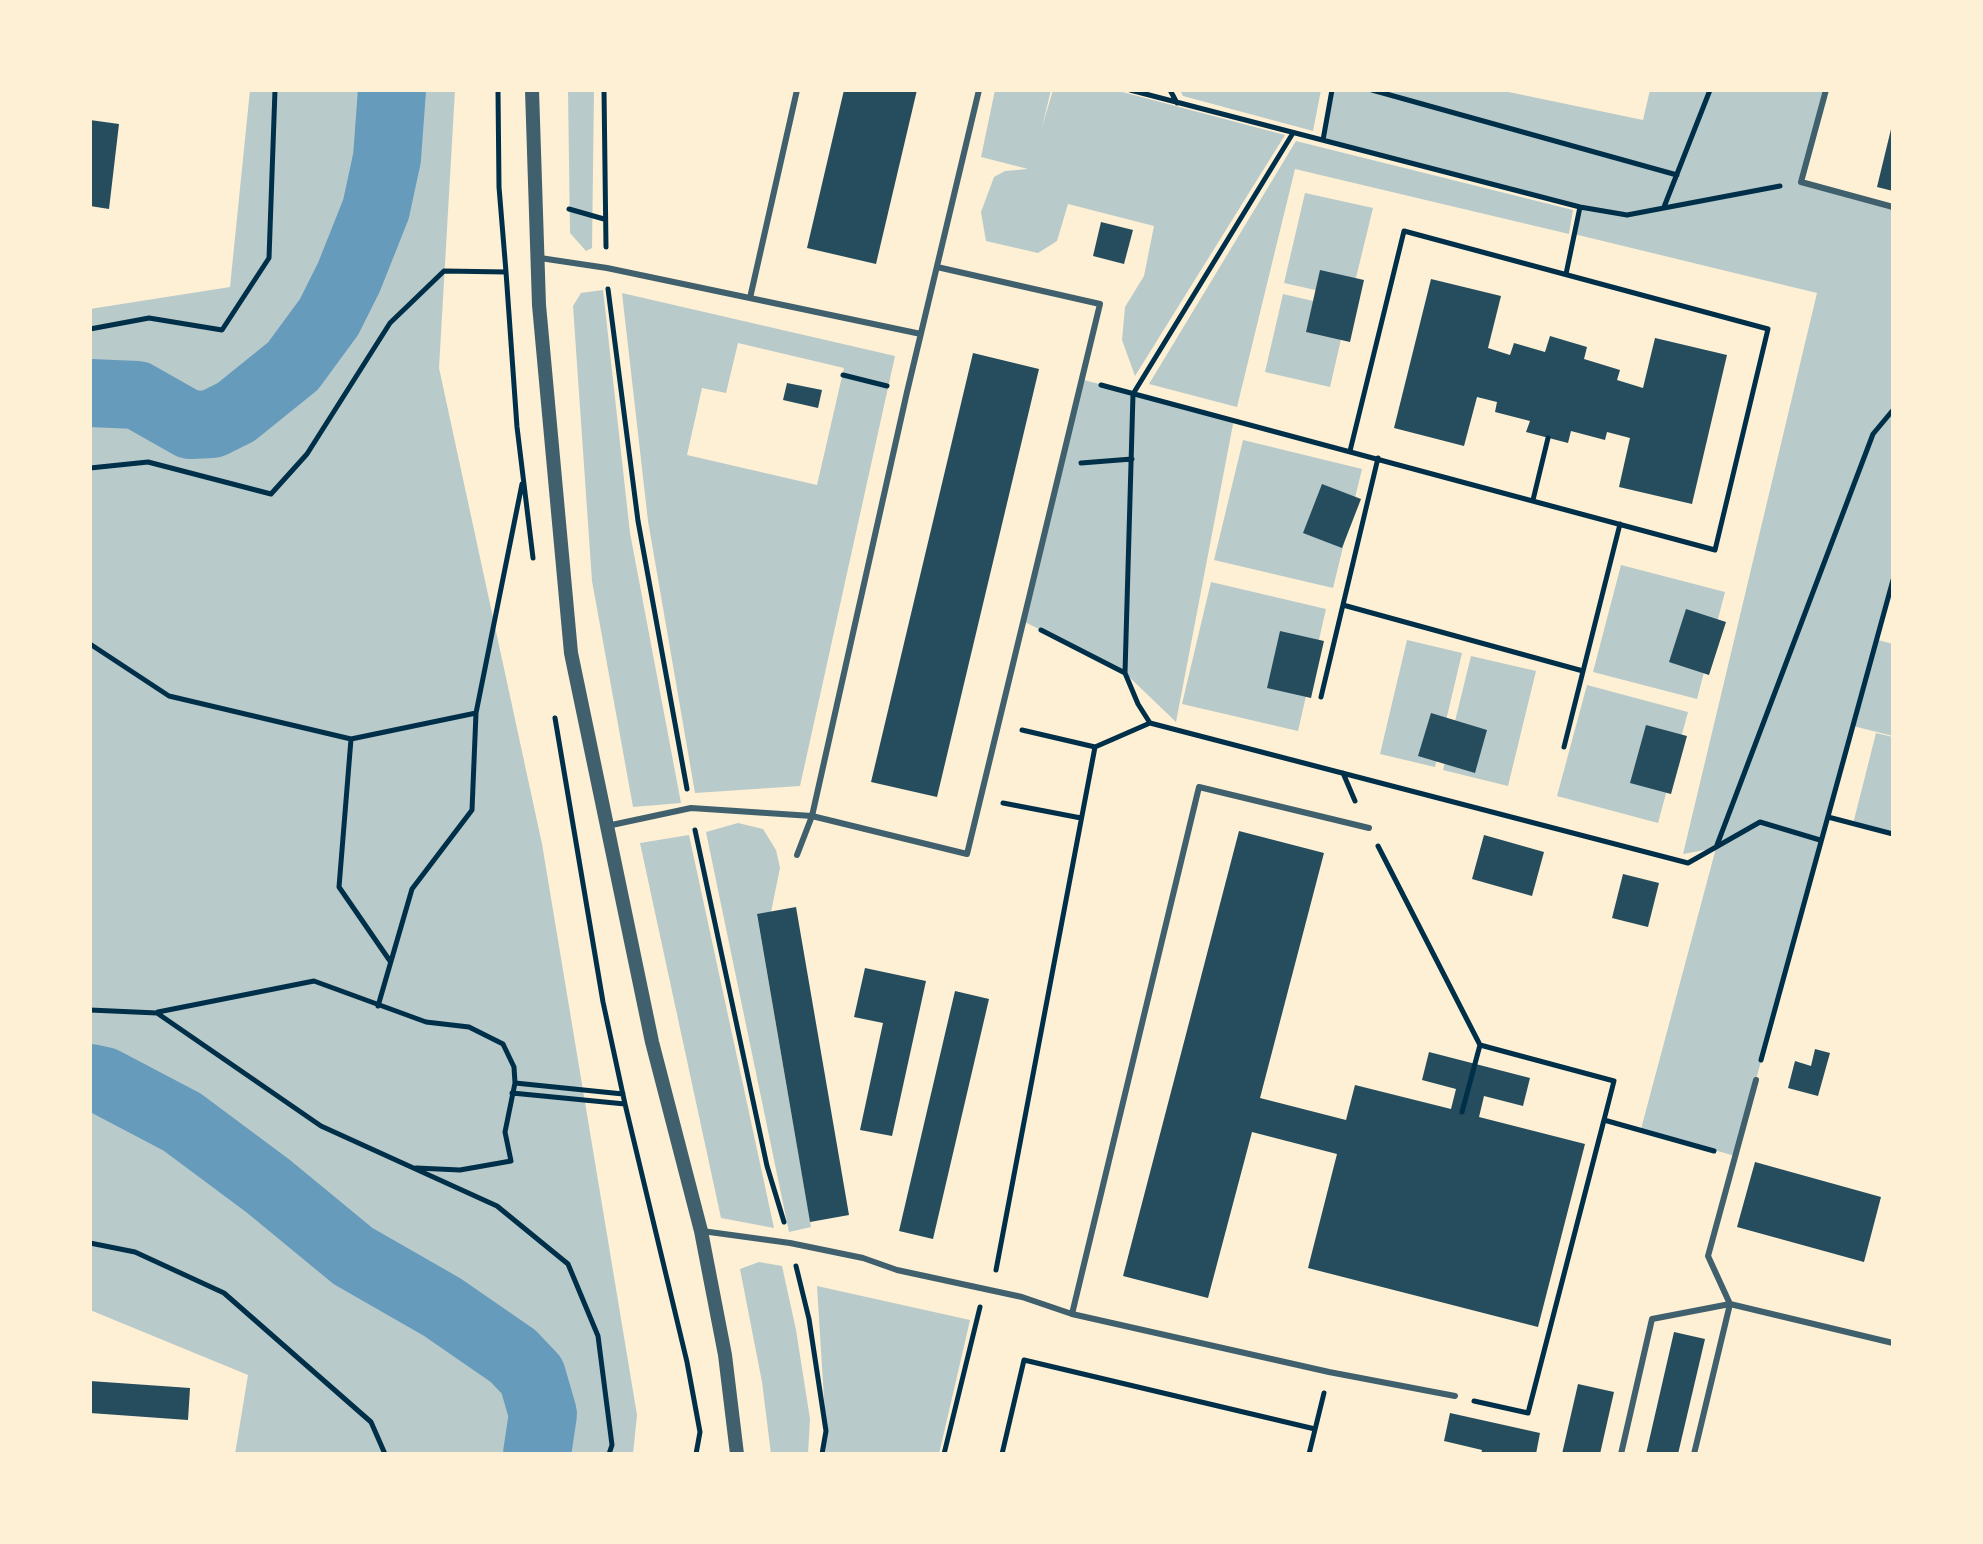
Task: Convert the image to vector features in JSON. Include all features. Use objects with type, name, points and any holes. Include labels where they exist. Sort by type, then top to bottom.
[{"type":"street","points":[[532,90],[539,305],[571,653],[652,1042],[701,1231],[725,1355],[737,1454]]},
{"type":"lane","points":[[750,298],[797,90]]},
{"type":"lane","points":[[797,855],[812,816],[907,392],[979,90]]},
{"type":"lane","points":[[1826,90],[1801,182],[1893,207]]},
{"type":"lane","points":[[539,258],[607,268],[921,334]]},
{"type":"lane","points":[[607,826],[691,808],[812,816],[967,854],[1100,304],[937,267]]},
{"type":"lane","points":[[1072,1314],[1199,787],[1369,828]]},
{"type":"lane","points":[[1694,1454],[1730,1304],[1708,1256],[1756,1080]]},
{"type":"lane","points":[[701,1231],[790,1243],[863,1258],[897,1270],[1022,1297],[1072,1314],[1329,1372],[1455,1396]]},
{"type":"lane","points":[[1621,1454],[1652,1319],[1730,1304],[1893,1343]]},
{"type":"path","points":[[90,329],[149,318],[222,330],[269,258],[275,90]]},
{"type":"path","points":[[604,90],[607,268],[638,521],[691,808],[767,1166],[809,1319],[826,1431],[822,1454]]},
{"type":"path","points":[[1130,90],[1580,207],[1627,215],[1801,182]]},
{"type":"path","points":[[1170,90],[1178,104]]},
{"type":"path","points":[[1323,141],[1332,90]]},
{"type":"path","points":[[1372,90],[1677,175]]},
{"type":"path","points":[[1664,208],[1710,90]]},
{"type":"path","points":[[1150,723],[1125,673],[1133,394],[1293,133]]},
{"type":"path","points":[[1566,274],[1580,207]]},
{"type":"path","points":[[569,209],[604,219]]},
{"type":"path","points":[[1080,379],[1715,550],[1768,329],[1404,231],[1350,451]]},
{"type":"path","points":[[90,468],[148,462],[271,494],[307,454],[390,323],[444,271],[506,272]]},
{"type":"path","points":[[843,375],[907,392]]},
{"type":"path","points":[[1688,863],[1716,847],[1873,434],[1893,410]]},
{"type":"path","points":[[1533,500],[1548,438]]},
{"type":"path","points":[[1321,697],[1378,458]]},
{"type":"path","points":[[1060,465],[1132,459]]},
{"type":"path","points":[[378,1006],[412,889],[472,810],[476,713],[523,477]]},
{"type":"path","points":[[1564,747],[1620,524]]},
{"type":"path","points":[[1756,1080],[1893,580]]},
{"type":"path","points":[[1343,605],[1583,671]]},
{"type":"path","points":[[1023,621],[1125,673]]},
{"type":"path","points":[[90,644],[169,696],[351,739],[476,713]]},
{"type":"path","points":[[1022,730],[1095,747],[1150,723],[1688,863],[1760,822],[1820,840]]},
{"type":"path","points":[[351,739],[339,887],[390,963]]},
{"type":"path","points":[[944,1454],[984,1290],[994,1279],[1095,747]]},
{"type":"path","points":[[1343,773],[1437,966],[1480,1045],[1462,1112]]},
{"type":"path","points":[[1003,803],[1081,818]]},
{"type":"path","points":[[1828,817],[1893,834]]},
{"type":"path","points":[[90,1010],[157,1013],[314,981],[426,1022],[469,1027],[503,1044],[514,1067],[515,1083],[505,1132],[511,1161],[460,1170],[411,1168]]},
{"type":"path","points":[[157,1013],[321,1126],[497,1206],[568,1264],[598,1336],[612,1445],[609,1454]]},
{"type":"path","points":[[1455,1396],[1528,1413],[1614,1081],[1480,1045]]},
{"type":"path","points":[[515,1083],[623,1094]]},
{"type":"path","points":[[512,1093],[625,1104]]},
{"type":"path","points":[[1604,1120],[1706,1149]]},
{"type":"path","points":[[90,1243],[135,1252],[224,1293],[371,1422],[385,1454]]},
{"type":"path","points":[[1002,1454],[1024,1360],[1315,1429]]},
{"type":"path","points":[[1309,1454],[1329,1372]]},
{"type":"shaded area","points":[[250,90],[455,90],[439,368],[542,844],[637,1415],[633,1454],[235,1454],[248,1375],[90,1310],[90,309],[230,287]]},
{"type":"shaded area","points":[[568,90],[594,90],[592,248],[586,251],[570,233]]},
{"type":"shaded area","points":[[995,90],[1051,90],[1042,127],[1053,90],[1115,90],[1285,135],[1135,376],[1122,340],[1125,307],[1144,276],[1154,226],[1068,204],[1057,241],[1038,253],[986,241],[981,212],[994,177],[1005,171],[1028,169],[981,157]]},
{"type":"shaded area","points":[[1180,90],[1321,90],[1313,131],[1183,96]]},
{"type":"shaded area","points":[[1332,90],[1499,90],[1643,120],[1650,90],[1826,90],[1801,182],[1893,207],[1893,582],[1878,640],[1893,644],[1893,736],[1853,726],[1735,1156],[1641,1129],[1716,848],[1683,854],[1817,293],[1574,234],[1580,207],[1323,141]]},
{"type":"shaded area","points":[[1296,141],[1573,210],[1569,234],[1295,169],[1237,407],[1149,384]]},
{"type":"shaded area","points":[[1305,193],[1373,208],[1351,298],[1284,283]]},
{"type":"shaded area","points":[[603,290],[630,533],[681,803],[633,807],[592,581],[573,306],[581,293]]},
{"type":"shaded area","points":[[622,293],[895,356],[800,786],[695,793],[648,521]],"holes":[[[738,343],[844,368],[817,485],[687,455],[702,388],[726,393]]]},
{"type":"shaded area","points":[[1283,294],[1348,309],[1330,387],[1265,372]]},
{"type":"shaded area","points":[[1080,379],[1234,419],[1176,722],[1125,673],[1023,621]]},
{"type":"shaded area","points":[[1243,440],[1362,469],[1333,588],[1214,560]]},
{"type":"shaded area","points":[[1621,565],[1725,592],[1697,699],[1593,672]]},
{"type":"shaded area","points":[[1211,582],[1326,609],[1298,731],[1182,704]]},
{"type":"shaded area","points":[[1407,640],[1462,653],[1435,767],[1380,754]]},
{"type":"shaded area","points":[[1471,656],[1536,671],[1508,786],[1443,770]]},
{"type":"shaded area","points":[[1587,685],[1688,712],[1658,823],[1557,796]]},
{"type":"shaded area","points":[[1876,733],[1893,737],[1893,834],[1853,824]]},
{"type":"shaded area","points":[[738,823],[763,829],[776,850],[780,868],[771,912],[757,915],[811,1227],[789,1232],[706,832]]},
{"type":"shaded area","points":[[689,835],[774,1228],[721,1218],[640,843]]},
{"type":"shaded area","points":[[759,1262],[782,1266],[810,1419],[808,1454],[771,1454],[762,1382],[740,1269]]},
{"type":"shaded area","points":[[817,1286],[970,1320],[939,1454],[825,1454]]},
{"type":"building","points":[[844,90],[917,90],[876,264],[807,248]]},
{"type":"building","points":[[90,120],[119,124],[109,209],[90,206]]},
{"type":"building","points":[[1893,125],[1893,191],[1877,187]]},
{"type":"building","points":[[1101,222],[1133,230],[1124,264],[1093,256]]},
{"type":"building","points":[[1320,270],[1364,280],[1350,342],[1306,332]]},
{"type":"building","points":[[1431,279],[1501,296],[1488,348],[1510,355],[1514,343],[1545,352],[1550,336],[1587,347],[1584,359],[1620,370],[1617,380],[1643,388],[1655,338],[1727,355],[1692,504],[1619,487],[1630,438],[1607,432],[1605,440],[1571,431],[1568,443],[1526,432],[1530,421],[1495,412],[1497,402],[1477,397],[1464,446],[1394,428]]},
{"type":"building","points":[[973,353],[1039,369],[937,797],[871,782]]},
{"type":"building","points":[[787,383],[822,390],[818,408],[783,400]]},
{"type":"building","points":[[1322,484],[1361,499],[1342,548],[1303,533]]},
{"type":"building","points":[[1686,609],[1726,622],[1709,675],[1669,662]]},
{"type":"building","points":[[1280,631],[1324,641],[1311,698],[1267,688]]},
{"type":"building","points":[[1431,713],[1487,730],[1475,773],[1418,756]]},
{"type":"building","points":[[1646,725],[1687,736],[1671,794],[1630,783]]},
{"type":"building","points":[[1239,831],[1324,853],[1260,1098],[1346,1120],[1355,1085],[1451,1109],[1456,1089],[1422,1080],[1429,1052],[1530,1078],[1523,1106],[1484,1096],[1479,1117],[1585,1144],[1538,1327],[1308,1268],[1337,1154],[1252,1132],[1208,1298],[1123,1276]]},
{"type":"building","points":[[1484,835],[1544,852],[1532,896],[1472,879]]},
{"type":"building","points":[[1623,874],[1659,883],[1648,927],[1612,918]]},
{"type":"building","points":[[796,907],[849,1215],[810,1222],[757,914]]},
{"type":"building","points":[[865,968],[926,981],[892,1136],[860,1130],[883,1023],[854,1017]]},
{"type":"building","points":[[955,991],[989,999],[933,1239],[899,1231]]},
{"type":"building","points":[[1815,1049],[1830,1053],[1818,1096],[1788,1088],[1795,1061],[1811,1066]]},
{"type":"building","points":[[1755,1162],[1881,1197],[1864,1262],[1737,1227]]},
{"type":"building","points":[[1674,1332],[1705,1339],[1678,1454],[1646,1454]]},
{"type":"building","points":[[90,1381],[190,1388],[188,1420],[90,1413]]},
{"type":"building","points":[[1578,1384],[1614,1392],[1600,1454],[1562,1454]]},
{"type":"building","points":[[1450,1413],[1540,1433],[1536,1454],[1481,1454],[1482,1450],[1444,1441]]},
{"type":"waterway","points":[[90,393],[137,395],[190,425],[212,424],[236,412],[293,366],[329,317],[376,209],[387,158],[392,90]]},
{"type":"waterway","points":[[90,1078],[104,1081],[182,1122],[268,1186],[353,1256],[442,1307],[513,1356],[532,1376],[543,1414],[537,1454]]}]
